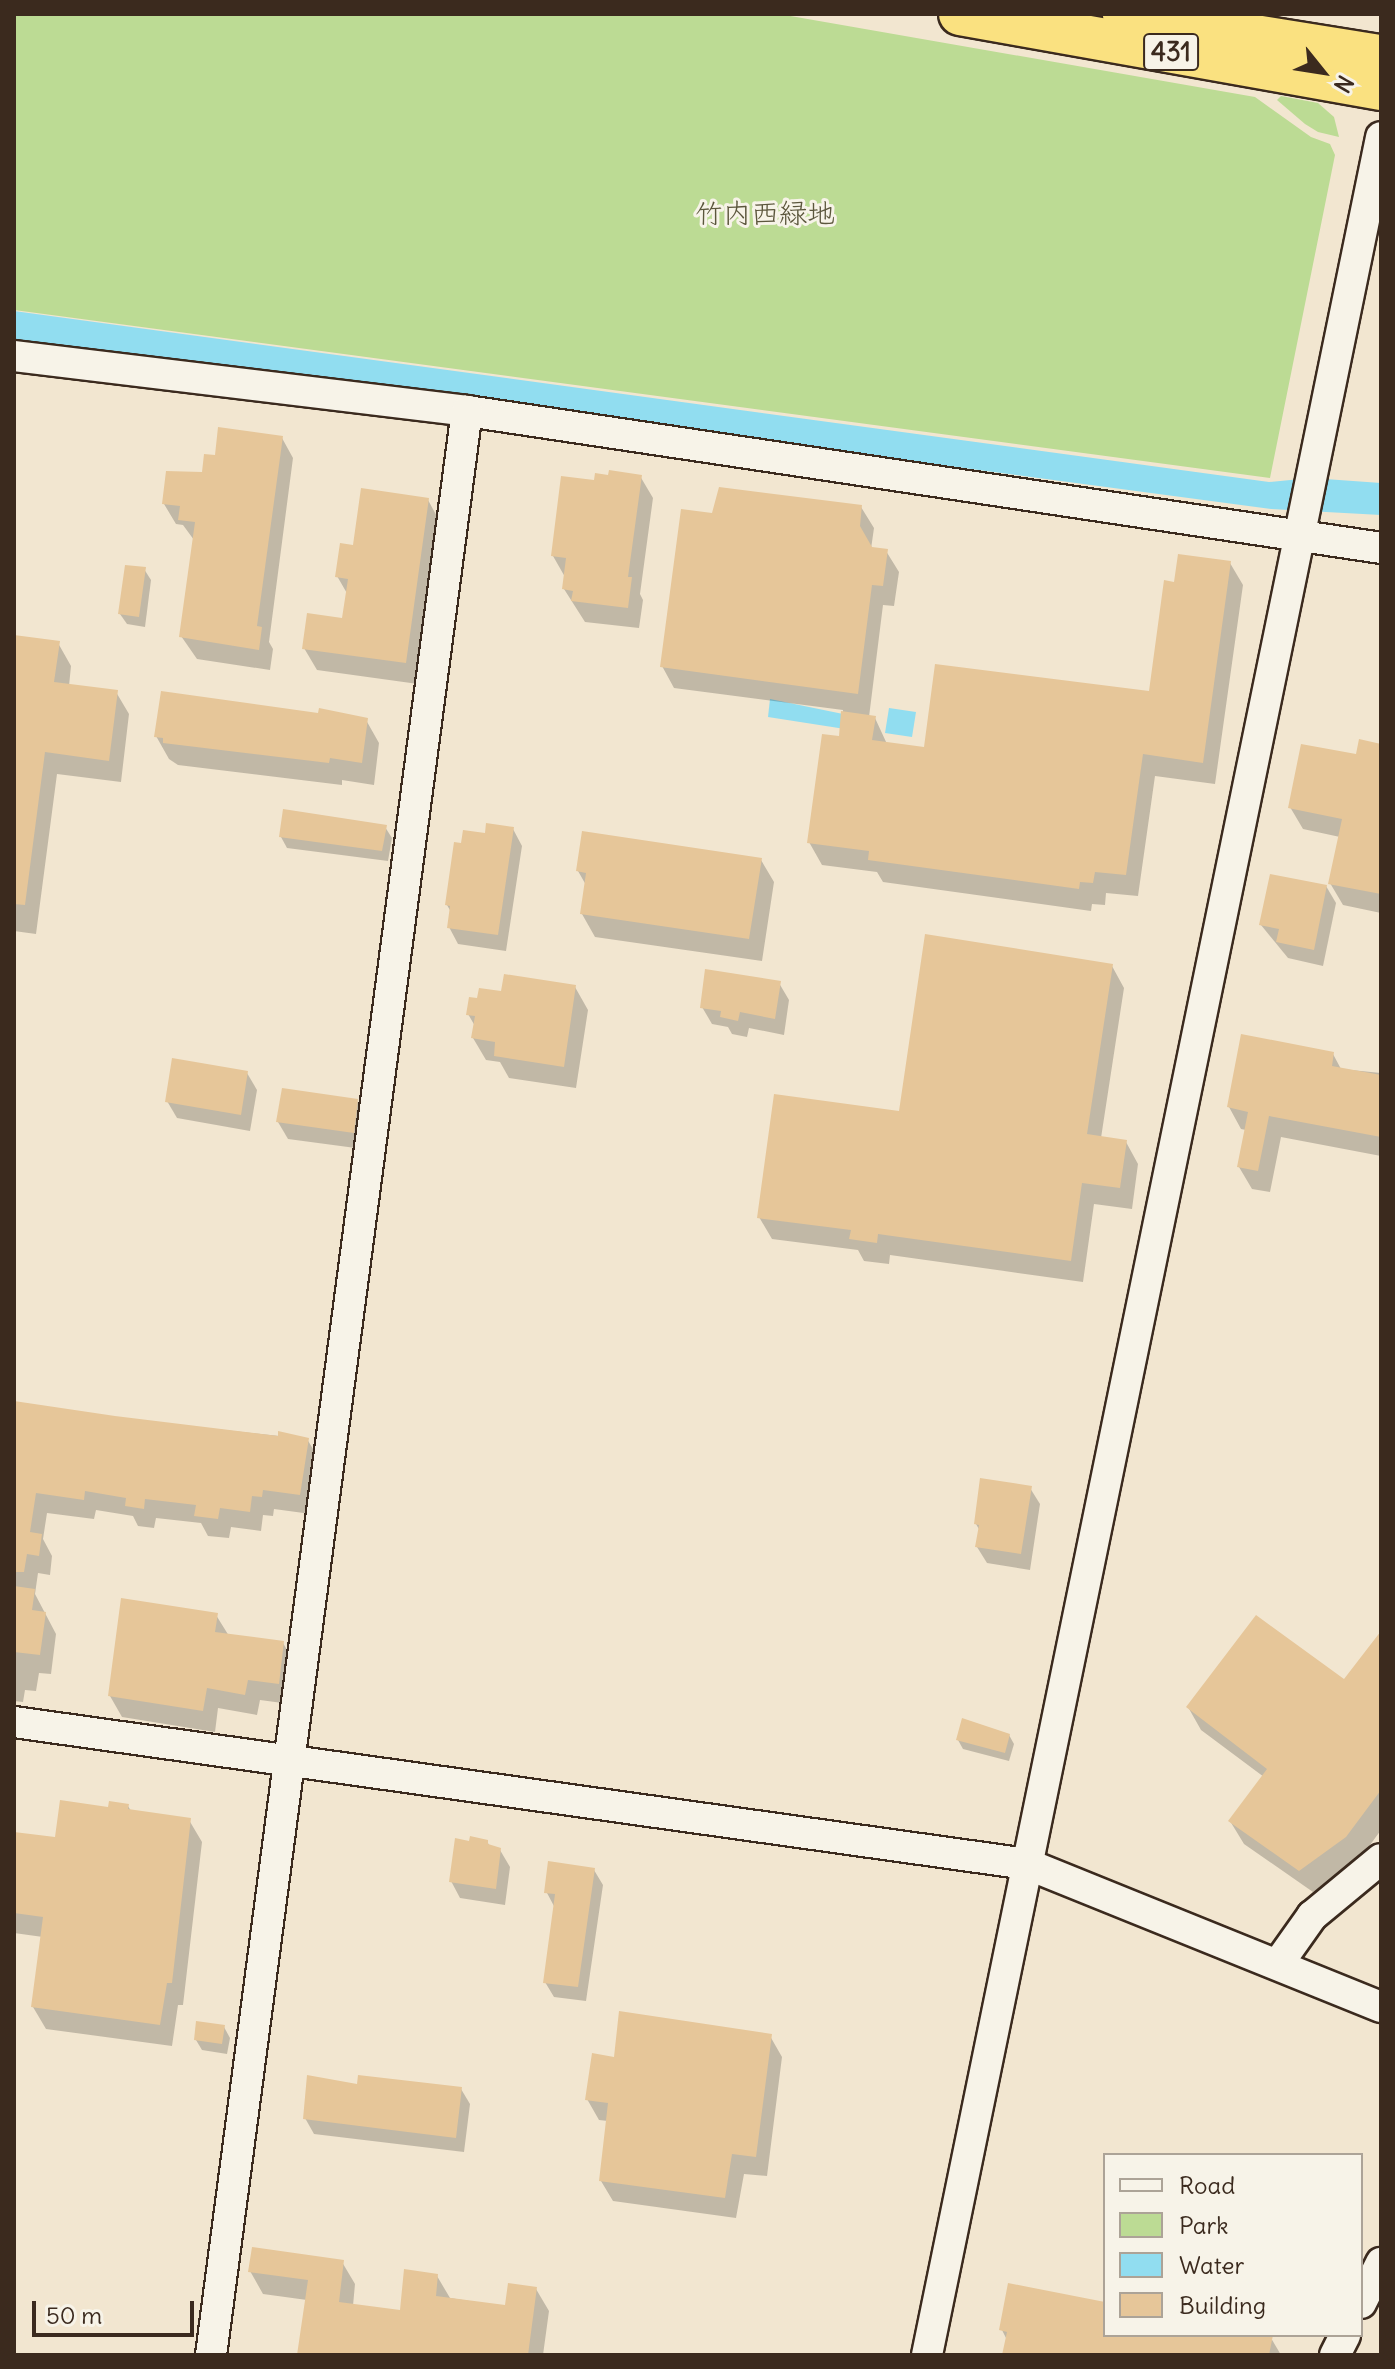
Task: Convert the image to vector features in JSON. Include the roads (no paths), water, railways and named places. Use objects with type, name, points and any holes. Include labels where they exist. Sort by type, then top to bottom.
[{"type":"highway","name":"431","points":[[960,14],[1381,89]]},
{"type":"highway","name":"431","points":[[1119,14],[1258,25],[1381,56]]},
{"type":"street","points":[[927,2355],[1381,137]]},
{"type":"street","points":[[14,356],[467,411],[1302,524],[1381,548]]},
{"type":"street","points":[[211,2355],[467,411]]},
{"type":"street","points":[[14,1722],[1027,1864],[1381,2007]]},
{"type":"street","points":[[1278,1964],[1312,1916],[1381,1859]]},
{"type":"street","points":[[1363,2299],[1381,2263]]},
{"type":"street","points":[[1335,2355],[1344,2337]]},
{"type":"water","points":[[14,311],[1269,482],[1311,478],[1381,483],[1381,515],[1271,509],[14,341]]},
{"type":"water","points":[[770,699],[848,715],[845,729],[768,717]]},
{"type":"water","points":[[889,708],[916,712],[912,737],[885,733]]},
{"type":"park label","name":"竹内西緑地","points":[[765,213]]}]
